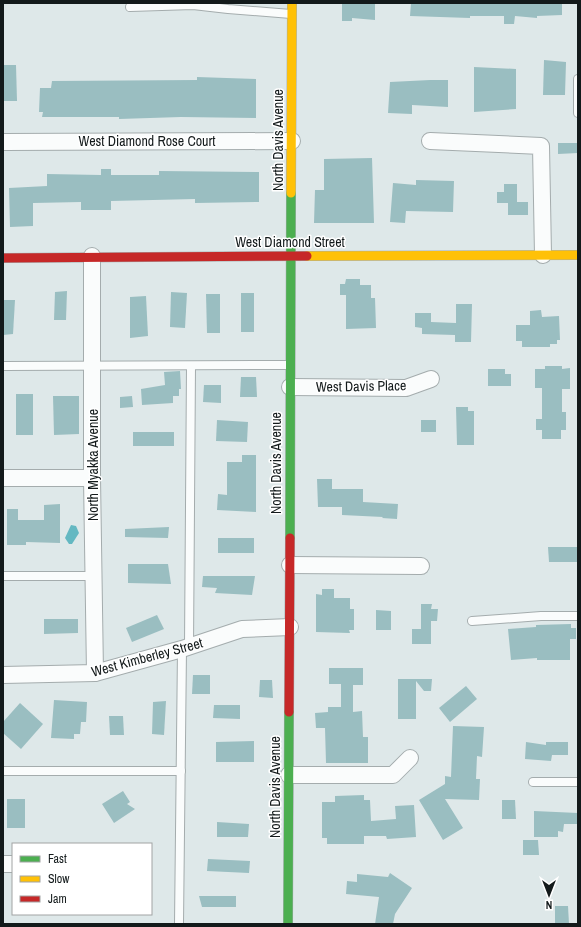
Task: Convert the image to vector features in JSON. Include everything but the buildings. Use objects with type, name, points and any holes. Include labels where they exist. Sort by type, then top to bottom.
[{"type":"street","name":"North Davis Avenue","points":[[288,924],[292,3]]},
{"type":"street","name":"West Diamond Rose Court","points":[[3,142],[292,141]]},
{"type":"street","points":[[430,142],[540,146],[543,255]]},
{"type":"street","name":"West Diamond Street","points":[[3,258],[92,256],[578,255]]},
{"type":"street","name":"North Myakka Avenue","points":[[92,256],[92,478],[96,673]]},
{"type":"street","name":"West Davis Place","points":[[290,387],[406,388],[431,380]]},
{"type":"street","points":[[3,478],[92,478]]},
{"type":"street","points":[[290,565],[421,566]]},
{"type":"street","name":"West Kimberley Street","points":[[3,674],[96,673],[186,648],[242,629],[290,627]]},
{"type":"street","points":[[289,775],[393,775],[410,758]]},
{"type":"lane","points":[[130,7],[192,4],[228,10],[292,14]]},
{"type":"lane","points":[[578,78],[578,113]]},
{"type":"lane","points":[[3,366],[290,365]]},
{"type":"lane","points":[[179,924],[181,771],[186,648],[191,366]]},
{"type":"lane","points":[[3,576],[94,576]]},
{"type":"lane","points":[[472,621],[541,616],[578,616]]},
{"type":"lane","points":[[3,771],[181,771]]},
{"type":"lane","points":[[534,782],[578,782]]},
{"type":"water","points":[[71,525],[76,526],[79,533],[72,544],[69,544],[65,538]]},
{"type":"traffic: fast","points":[[290,538],[291,193]]},
{"type":"traffic: fast","points":[[288,924],[289,712]]},
{"type":"traffic: slow","points":[[291,193],[292,3]]},
{"type":"traffic: slow","points":[[307,256],[578,255]]},
{"type":"traffic: jam","points":[[3,258],[307,256]]},
{"type":"traffic: jam","points":[[289,712],[290,538]]}]
